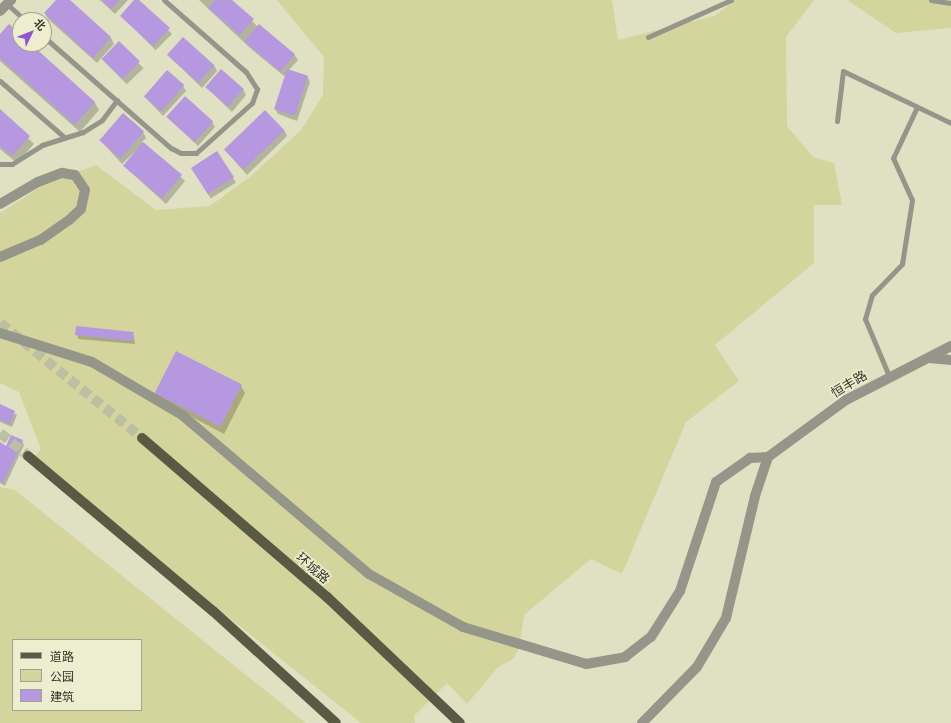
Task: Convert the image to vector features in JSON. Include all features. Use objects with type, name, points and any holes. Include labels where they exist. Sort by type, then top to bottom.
[{"type":"main road","name":"环城路","points":[[142,438],[321,592],[460,723]]},
{"type":"main road","points":[[28,456],[207,606],[336,723]]},
{"type":"street","points":[[0,204],[38,182],[62,173],[76,175],[86,190],[81,208],[69,220],[40,240],[0,257]]},
{"type":"street","points":[[0,333],[92,362],[182,415],[369,574],[463,627],[586,664],[625,656],[651,637],[680,591],[716,482],[750,458],[768,457],[755,496],[726,618],[697,667],[642,723]]},
{"type":"street","name":"恒丰路","points":[[768,457],[846,400],[889,376],[951,346]]},
{"type":"street","points":[[928,358],[951,360]]},
{"type":"lane","points":[[52,44],[171,148],[189,154],[203,148],[256,98],[257,89],[246,72],[164,0]]},
{"type":"lane","points":[[648,37],[731,0]]},
{"type":"lane","points":[[931,0],[951,3]]},
{"type":"lane","points":[[6,4],[16,12]]},
{"type":"lane","points":[[837,121],[843,71],[951,123]]},
{"type":"lane","points":[[0,81],[64,137]]},
{"type":"lane","points":[[0,164],[12,164],[64,137],[93,127],[117,100]]},
{"type":"lane","points":[[889,376],[865,319],[872,295],[902,264],[912,200],[893,158],[917,107]]},
{"type":"green space","points":[[277,0],[612,0],[618,40],[714,16],[736,0],[814,0],[786,37],[787,126],[813,157],[834,163],[842,205],[814,205],[814,263],[715,345],[739,381],[686,422],[622,574],[591,559],[524,615],[519,649],[513,659],[498,667],[467,704],[447,683],[414,716],[415,723],[361,723],[31,459],[41,449],[19,392],[0,383],[0,213],[45,184],[96,165],[156,210],[210,206],[251,176],[301,130],[323,95],[324,57]]},
{"type":"green space","points":[[847,0],[951,0],[951,28],[896,33]]},
{"type":"green space","points":[[0,487],[15,490],[306,723],[0,723]]},
{"type":"building","points":[[56,0],[70,0],[111,37],[93,58],[52,20],[52,12],[45,12]]},
{"type":"building","points":[[102,0],[119,0],[111,9]]},
{"type":"building","points":[[134,0],[139,0],[170,28],[153,46],[120,16]]},
{"type":"building","points":[[215,0],[232,0],[254,19],[240,35],[208,8]]},
{"type":"building","points":[[9,24],[12,27],[12,52],[40,52],[95,102],[75,125],[0,58],[0,34]]},
{"type":"building","points":[[259,24],[295,54],[280,72],[244,42]]},
{"type":"building","points":[[183,37],[214,65],[198,83],[167,55]]},
{"type":"building","points":[[119,41],[140,61],[122,79],[102,59]]},
{"type":"building","points":[[221,69],[244,89],[228,107],[205,87]]},
{"type":"building","points":[[287,69],[308,76],[295,116],[274,109]]},
{"type":"building","points":[[167,70],[184,85],[161,112],[144,96]]},
{"type":"building","points":[[185,96],[213,121],[195,142],[166,117]]},
{"type":"building","points":[[0,109],[30,136],[12,156],[0,146]]},
{"type":"building","points":[[265,110],[284,130],[243,170],[224,150]]},
{"type":"building","points":[[123,113],[144,131],[121,159],[99,140]]},
{"type":"building","points":[[143,142],[182,175],[162,199],[123,166]]},
{"type":"building","points":[[217,151],[234,177],[208,194],[191,168]]},
{"type":"building","points":[[76,326],[134,332],[133,341],[75,335]]},
{"type":"building","points":[[176,351],[242,385],[221,426],[155,393]]},
{"type":"building","points":[[0,404],[15,411],[10,424],[0,420]]},
{"type":"building","points":[[11,435],[23,440],[3,483],[0,481],[0,459],[4,450],[0,458],[0,442],[6,446]]},
{"type":"tunnel","points":[[0,323],[142,438]]},
{"type":"tunnel","points":[[0,433],[28,456]]}]
